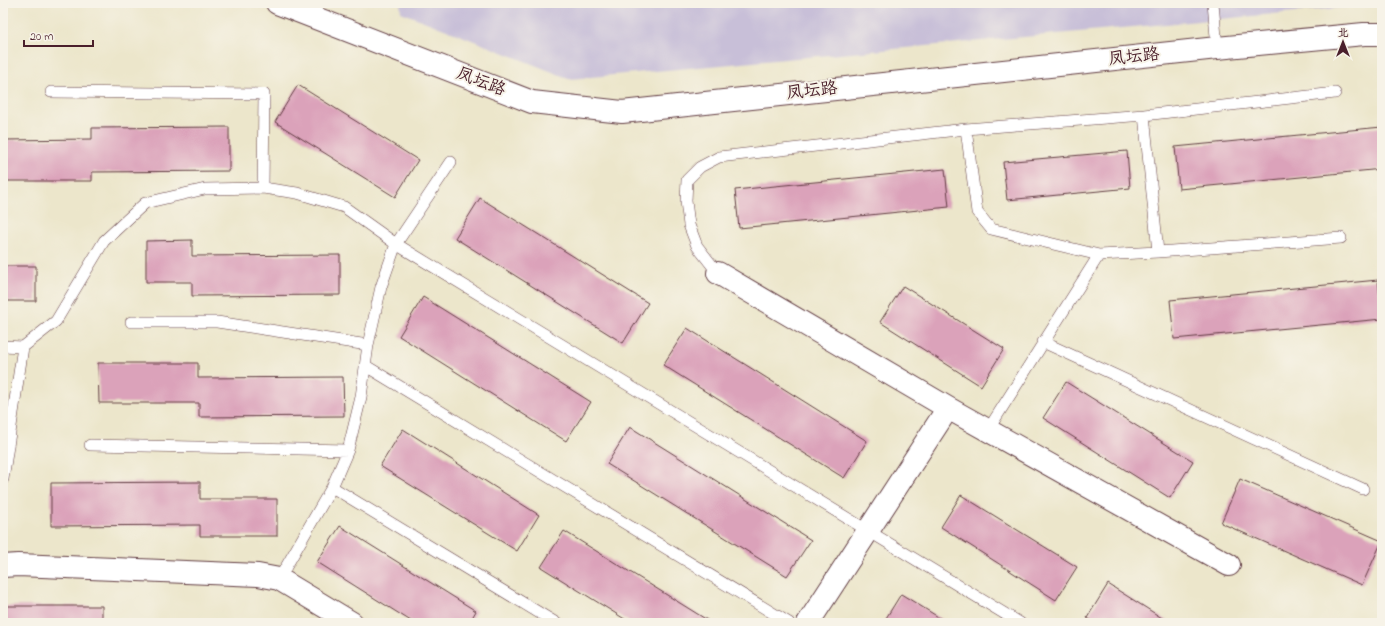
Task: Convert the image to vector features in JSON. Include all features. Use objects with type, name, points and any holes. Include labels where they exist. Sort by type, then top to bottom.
[{"type":"street","name":"凤坛路","points":[[277,3],[532,102],[622,112],[1217,48],[1373,34]]},
{"type":"street","points":[[718,273],[948,408],[1229,565]]},
{"type":"street","points":[[808,623],[948,408]]},
{"type":"street","points":[[3,566],[18,565],[250,575],[279,579],[352,623]]},
{"type":"lane","points":[[1213,3],[1217,48]]},
{"type":"lane","points":[[51,92],[264,94],[263,188]]},
{"type":"lane","points":[[718,273],[697,246],[689,225],[686,201],[688,180],[700,167],[719,158],[966,129],[1144,115],[1335,93]]},
{"type":"lane","points":[[1144,115],[1158,252]]},
{"type":"lane","points":[[966,129],[977,212],[991,229],[1099,255],[1341,238]]},
{"type":"lane","points":[[279,579],[332,487],[348,450],[361,397],[368,345],[380,286],[396,244],[451,162]]},
{"type":"lane","points":[[3,346],[23,347],[56,321],[104,242],[145,203],[204,189],[263,188],[297,193],[344,208],[396,244],[1020,623]]},
{"type":"lane","points":[[988,430],[1099,255]]},
{"type":"lane","points":[[131,322],[217,322],[368,345]]},
{"type":"lane","points":[[1043,342],[1363,489]]},
{"type":"lane","points":[[3,480],[5,452],[23,347]]},
{"type":"lane","points":[[366,366],[789,623]]},
{"type":"lane","points":[[90,445],[348,450]]},
{"type":"lane","points":[[332,487],[556,623]]},
{"type":"shaded area","points":[[400,3],[1382,4],[570,79],[401,12]]},
{"type":"building","points":[[298,85],[418,160],[395,197],[275,122]]},
{"type":"building","points":[[229,127],[229,171],[92,172],[92,181],[3,181],[3,140],[92,139],[92,128]]},
{"type":"building","points":[[1382,127],[1382,169],[1179,189],[1175,147]]},
{"type":"building","points":[[1127,151],[1130,188],[1007,200],[1003,162]]},
{"type":"building","points":[[945,169],[949,207],[739,228],[735,190]]},
{"type":"building","points":[[480,198],[648,303],[623,343],[455,238]]},
{"type":"building","points":[[192,240],[192,256],[340,255],[340,295],[192,296],[192,282],[146,282],[146,241]]},
{"type":"building","points":[[3,266],[36,266],[36,301],[3,301]]},
{"type":"building","points":[[1378,280],[1382,319],[1174,339],[1170,300]]},
{"type":"building","points":[[903,286],[1004,349],[981,386],[880,322]]},
{"type":"building","points":[[423,297],[591,402],[566,441],[399,336]]},
{"type":"building","points":[[687,328],[867,441],[844,478],[663,365]]},
{"type":"building","points":[[98,363],[198,363],[198,378],[343,377],[344,416],[199,417],[199,403],[99,403]]},
{"type":"building","points":[[1066,382],[1193,461],[1170,498],[1043,418]]},
{"type":"building","points":[[630,427],[811,540],[787,576],[607,464]]},
{"type":"building","points":[[403,429],[539,515],[517,551],[380,466]]},
{"type":"building","points":[[1240,479],[1382,541],[1362,585],[1221,523]]},
{"type":"building","points":[[200,482],[200,499],[277,499],[277,536],[200,536],[200,525],[51,526],[51,483]]},
{"type":"building","points":[[961,495],[1077,567],[1056,600],[941,527]]},
{"type":"building","points":[[340,526],[476,611],[469,623],[414,623],[317,562]]},
{"type":"building","points":[[564,531],[712,623],[631,623],[541,567]]},
{"type":"building","points":[[1108,584],[1170,623],[1096,623],[1087,618]]},
{"type":"building","points":[[901,594],[948,623],[883,623]]},
{"type":"building","points":[[3,606],[102,606],[102,623],[3,623]]}]
